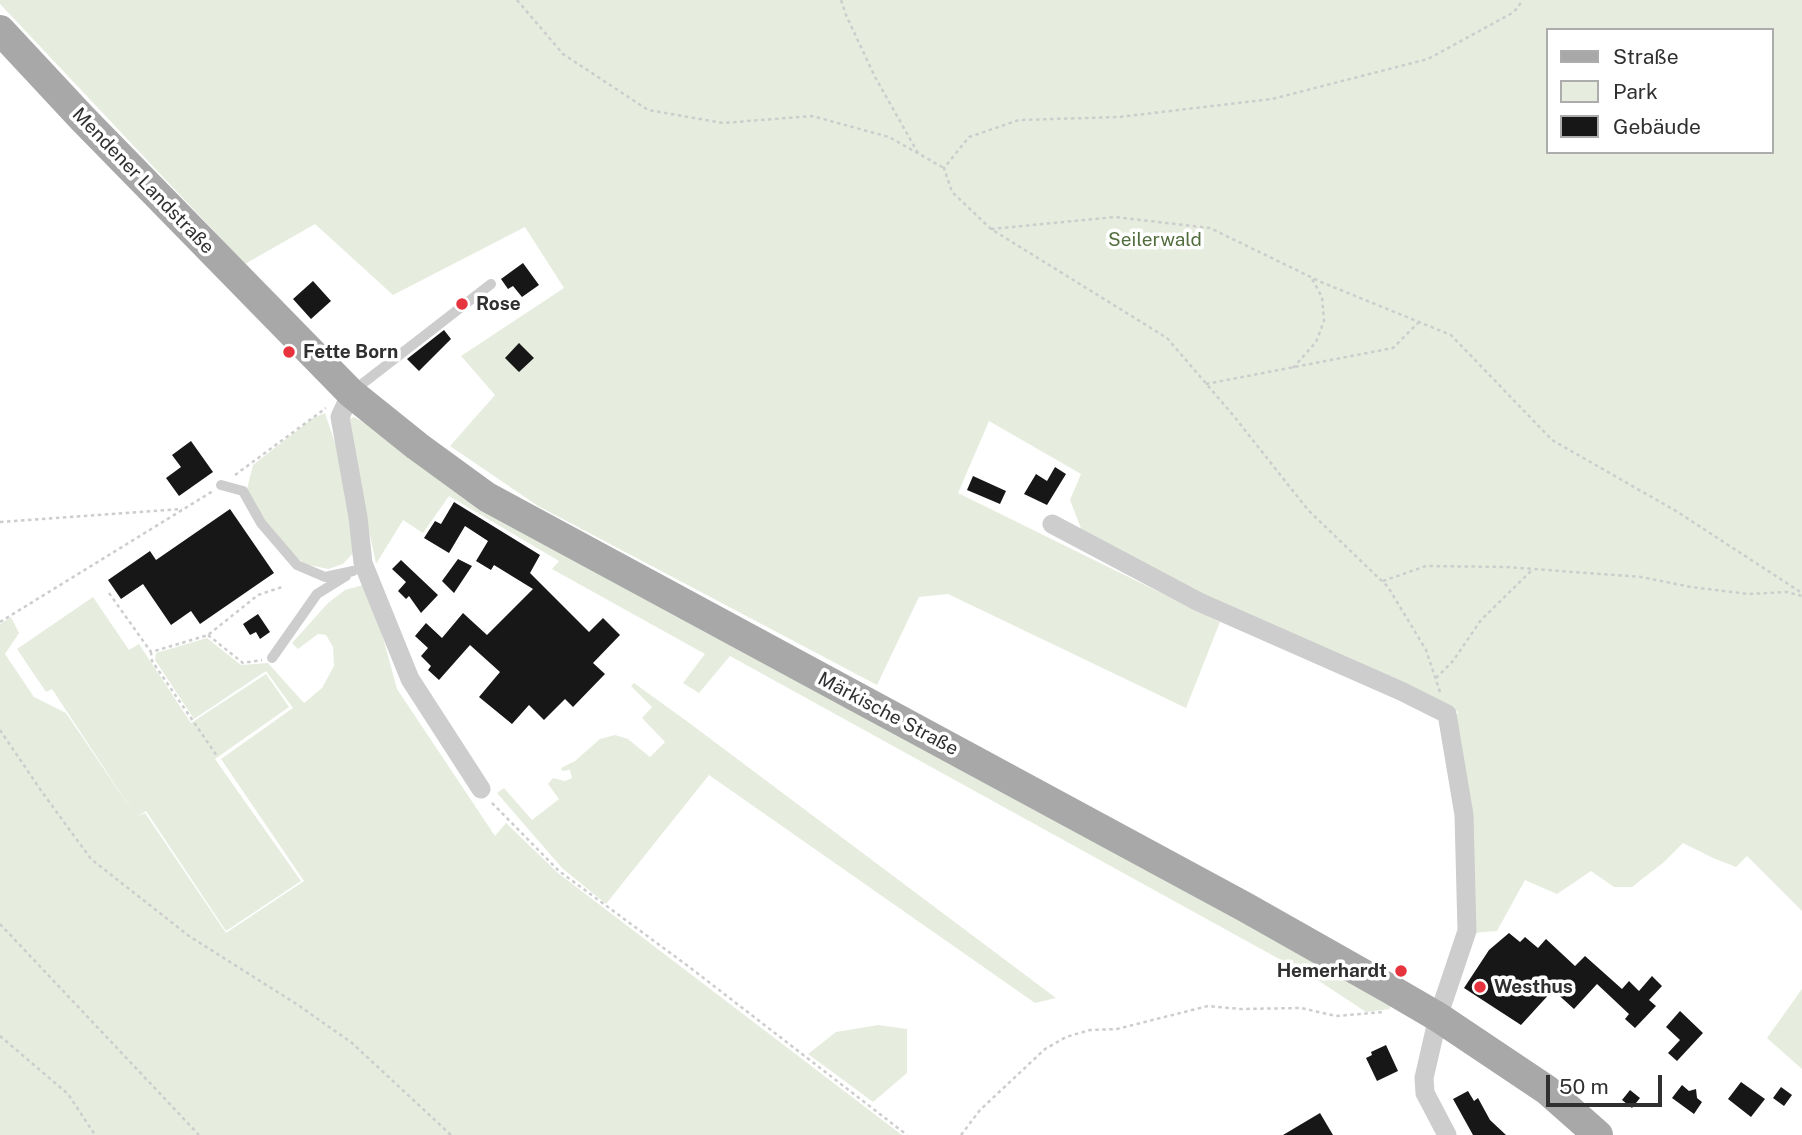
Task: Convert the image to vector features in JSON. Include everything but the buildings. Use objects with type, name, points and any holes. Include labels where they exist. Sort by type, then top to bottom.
[{"type":"main road","name":"Mendener Landstraße","points":[[0,30],[288,330]]},
{"type":"main road","name":"Märkische Straße","points":[[288,330],[346,388],[416,446],[487,497],[1245,907],[1409,1000],[1547,1090],[1598,1135]]},
{"type":"street","points":[[346,388],[340,417],[358,517],[358,567],[410,678],[481,789]]},
{"type":"street","points":[[1052,524],[1199,602],[1447,714],[1464,815],[1467,931],[1438,1017],[1424,1078],[1425,1093],[1447,1135]]},
{"type":"lane","points":[[346,388],[491,284]]},
{"type":"lane","points":[[222,485],[243,491],[261,523],[297,565],[325,577],[358,567]]},
{"type":"lane","points":[[272,658],[317,594],[358,567]]},
{"type":"path","points":[[517,0],[563,54],[648,110],[723,123],[812,116],[890,138],[944,168],[952,192],[991,229],[1167,338],[1308,510],[1388,587],[1426,650],[1447,714]]},
{"type":"path","points":[[841,0],[875,77],[919,154]]},
{"type":"path","points":[[944,168],[969,137],[1020,120],[1119,117],[1272,99],[1428,58],[1514,12],[1523,0]]},
{"type":"path","points":[[991,229],[1115,217],[1210,228],[1311,277],[1451,335],[1552,440],[1676,511],[1802,594]]},
{"type":"path","points":[[1293,368],[1316,342],[1324,321],[1322,297],[1311,277]]},
{"type":"path","points":[[1206,384],[1393,348],[1419,322]]},
{"type":"path","points":[[0,622],[222,485],[312,417],[334,404],[346,388]]},
{"type":"path","points":[[0,522],[185,509]]},
{"type":"path","points":[[1382,582],[1426,566],[1532,569],[1641,577],[1748,594],[1802,594]]},
{"type":"path","points":[[1436,678],[1453,660],[1481,620],[1532,569]]},
{"type":"path","points":[[151,652],[208,635],[258,595],[282,587]]},
{"type":"path","points":[[108,593],[151,652],[152,661],[217,756]]},
{"type":"path","points":[[208,635],[243,663],[272,658]]},
{"type":"path","points":[[0,730],[91,859],[189,936],[298,1005],[352,1043],[451,1135]]},
{"type":"path","points":[[481,789],[504,817],[559,871],[907,1135]]},
{"type":"path","points":[[0,924],[199,1135]]},
{"type":"path","points":[[961,1135],[980,1110],[1045,1049],[1066,1037],[1090,1030],[1117,1029],[1208,1006],[1240,1009],[1301,1008],[1336,1016],[1392,1011],[1409,1000]]},
{"type":"path","points":[[0,1036],[68,1094],[95,1135]]},
{"type":"green space","name":"Seilerwald","points":[[0,0],[1802,0],[1802,911],[1747,856],[1736,867],[1683,843],[1632,887],[1614,887],[1591,871],[1557,894],[1525,880],[1497,931],[1473,933],[1456,716],[1458,712],[1402,683],[1196,595],[1082,531],[1070,500],[1081,474],[989,421],[958,493],[1220,622],[1186,708],[948,594],[919,597],[877,685],[538,506],[450,446],[495,395],[461,356],[564,288],[525,227],[393,295],[315,224],[245,264],[0,4]]},
{"type":"green space","points":[[325,413],[342,464],[354,552],[343,564],[328,569],[305,564],[289,552],[265,522],[247,489],[253,465],[313,418]]},
{"type":"green space","points":[[354,417],[1390,1002],[1390,1009],[1366,1012],[1319,981],[730,656],[699,693],[683,683],[705,654],[552,569],[559,561],[449,496],[423,533],[403,520],[376,564],[347,426],[349,419]]},
{"type":"green space","points":[[363,585],[371,593],[397,689],[495,836],[506,823],[558,873],[902,1135],[0,1135],[0,624],[11,617],[19,633],[5,654],[34,697],[66,713],[137,818],[52,689],[46,692],[17,649],[93,597],[129,650],[139,644],[191,723],[266,674],[289,707],[215,759],[301,881],[226,931],[146,811],[138,816],[145,813],[226,933],[304,881],[221,759],[293,708],[266,671],[194,719],[155,660],[156,653],[207,638],[241,665],[268,663],[304,703],[322,688],[334,666],[333,647],[326,635],[318,634],[298,649],[292,643],[328,603],[345,590]]},
{"type":"green space","points":[[634,683],[1056,998],[1035,1003],[709,775],[606,904],[562,868],[497,793],[504,788],[532,820],[559,799],[548,784],[553,778],[565,781],[572,778],[570,770],[562,771],[561,768],[575,761],[600,739],[615,735],[628,739],[650,757],[665,742],[642,718],[652,707],[631,686]]},
{"type":"green space","points":[[1802,989],[1802,1069],[1767,1038]]},
{"type":"green space","points":[[878,1025],[907,1029],[907,1073],[873,1102],[808,1054],[836,1032]]},
{"type":"place","name":"Rose","points":[[462,304]]},
{"type":"place","name":"Fette Born","points":[[289,352]]},
{"type":"place","name":"Hemerhardt","points":[[1401,971]]},
{"type":"place","name":"Westhus","points":[[1480,987]]}]
